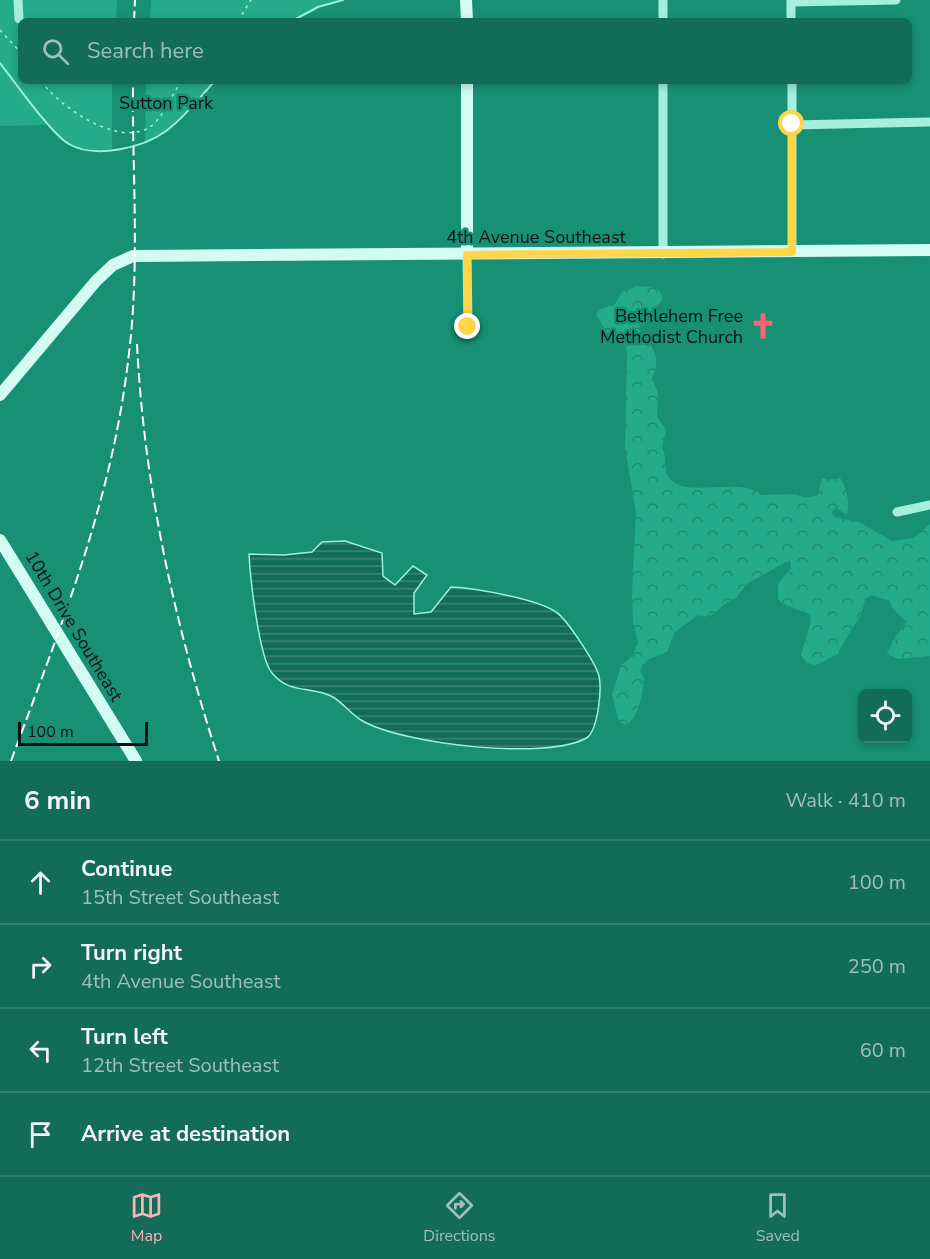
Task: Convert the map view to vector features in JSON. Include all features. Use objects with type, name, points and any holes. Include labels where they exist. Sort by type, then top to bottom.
[{"type":"street","points":[[18,0],[19,18]]},
{"type":"street","points":[[466,0],[467,18]]},
{"type":"street","points":[[663,0],[663,18]]},
{"type":"street","points":[[791,18],[791,1],[896,0]]},
{"type":"street","points":[[467,84],[468,327]]},
{"type":"street","points":[[663,84],[663,254]]},
{"type":"street","points":[[792,84],[792,252]]},
{"type":"street","points":[[792,124],[930,122]]},
{"type":"street","name":"4th Avenue Southeast","points":[[0,395],[108,269],[121,260],[142,255],[663,254],[930,250]]},
{"type":"street","points":[[897,512],[930,505]]},
{"type":"street","name":"10th Drive Southeast","points":[[0,540],[136,761]]},
{"type":"path","points":[[240,18],[251,0]]},
{"type":"path","points":[[0,30],[18,50]]},
{"type":"path","points":[[44,84],[62,104],[97,124],[118,132],[146,129],[158,120],[180,84]]},
{"type":"green space","points":[[0,0],[117,0],[116,18],[18,18],[18,84],[112,84],[112,149],[93,150],[77,146],[63,138],[50,125],[0,126]]},
{"type":"green space","points":[[151,0],[343,0],[318,7],[298,18],[150,18]]},
{"type":"green space","name":"Sutton Park","points":[[146,84],[212,84],[167,130],[145,142]]},
{"type":"green space","points":[[637,286],[656,289],[663,298],[642,318],[640,328],[641,334],[653,349],[656,357],[652,379],[658,392],[657,417],[666,429],[662,448],[666,472],[670,479],[678,485],[689,487],[740,487],[762,495],[794,494],[806,498],[818,495],[822,478],[828,480],[840,478],[846,491],[848,511],[847,515],[836,508],[831,513],[836,517],[861,523],[892,541],[914,538],[930,524],[930,656],[898,659],[887,654],[893,640],[907,622],[892,608],[890,601],[871,595],[865,599],[860,615],[838,654],[816,665],[807,663],[801,655],[811,621],[809,614],[783,604],[778,599],[778,584],[791,568],[790,560],[748,583],[735,599],[713,614],[698,615],[675,632],[667,652],[644,663],[640,672],[644,678],[640,704],[631,721],[626,725],[619,722],[612,694],[621,666],[632,656],[638,643],[633,623],[632,593],[636,512],[625,448],[627,352],[625,345],[607,333],[596,314],[601,309],[615,304],[622,292]]},
{"type":"water","points":[[345,541],[382,553],[383,576],[395,585],[413,566],[427,575],[414,593],[414,614],[431,612],[451,587],[521,599],[547,607],[561,616],[581,642],[599,676],[598,708],[588,737],[569,744],[543,748],[511,749],[441,743],[381,729],[361,720],[340,702],[325,693],[293,687],[279,680],[267,664],[263,651],[256,616],[249,554],[284,555],[312,552],[322,542]]},
{"type":"waterway","points":[[298,18],[318,7],[343,0]]},
{"type":"waterway","points":[[0,63],[43,119],[62,139],[69,144],[92,151],[119,150],[156,137],[179,120],[212,84]]},
{"type":"railway","points":[[134,18],[135,0]]},
{"type":"railway","points":[[11,761],[83,561],[111,459],[121,407],[129,353],[134,286],[133,84]]},
{"type":"railway","points":[[137,344],[147,450],[164,555],[189,659],[219,761]]},
{"type":"place","name":"Bethlehem Free Methodist Church","points":[[763,326]]},
{"type":"route","points":[[468,327],[467,255],[792,252],[792,124]]}]
